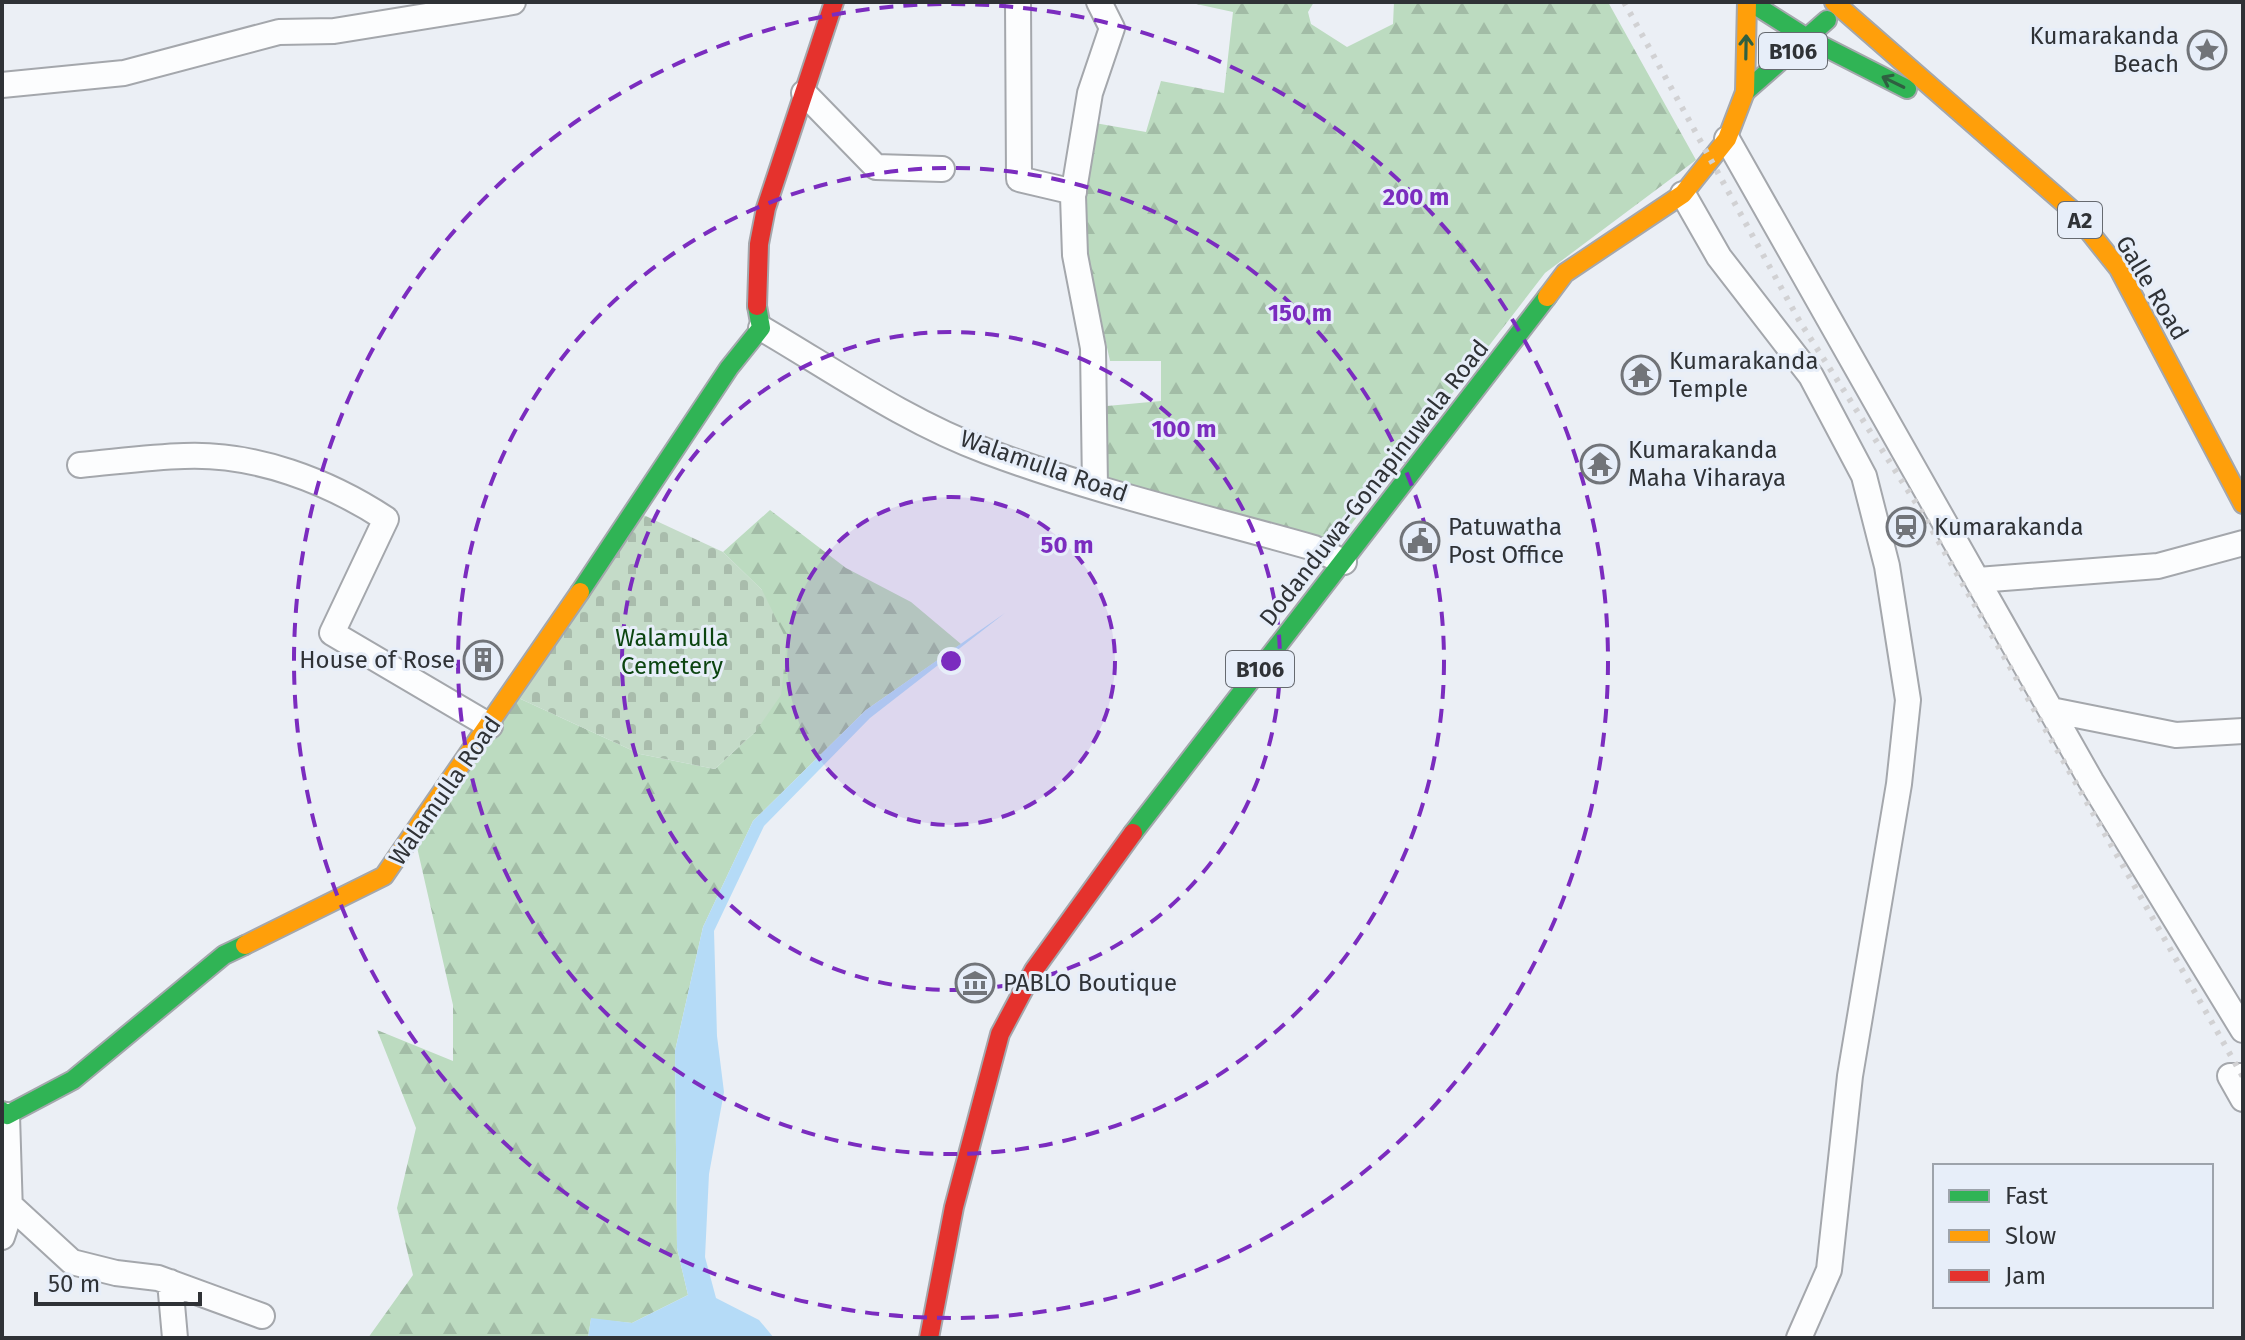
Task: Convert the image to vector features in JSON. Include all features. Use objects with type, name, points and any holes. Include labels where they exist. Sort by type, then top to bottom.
[{"type":"main road","points":[[761,328],[756,315],[757,238],[779,155],[804,93],[834,2]]},
{"type":"main road","points":[[1749,2],[1807,38],[1964,114]]},
{"type":"main road","name":"Dodanduwa-Gonapinuwala Road","points":[[929,1338],[954,1207],[1000,1034],[1034,970],[1170,781],[1344,562],[1565,273],[1683,194],[1727,139],[1745,92],[1749,2]]},
{"type":"main road","name":"Dodanduwa-Gonapinuwala Road","points":[[1745,92],[1807,38],[1836,5]]},
{"type":"main road","name":"Galle Road","points":[[1836,5],[2072,210],[2119,269],[2243,504]]},
{"type":"main road","name":"Walamulla Road","points":[[5,1113],[73,1080],[224,955],[384,876],[490,726],[729,368],[761,328]]},
{"type":"street","points":[[2,85],[124,73],[279,32],[334,31],[513,2]]},
{"type":"street","points":[[1018,2],[1019,179],[1074,192]]},
{"type":"street","points":[[1095,487],[1093,348],[1075,255],[1074,192],[1090,93],[1112,28],[1099,2]]},
{"type":"street","points":[[804,93],[876,167],[942,169]]},
{"type":"street","points":[[1727,139],[1834,333],[2051,710],[2243,1030]]},
{"type":"street","points":[[1683,194],[1719,257],[1811,376],[1864,476],[1887,566],[1908,700],[1899,784],[1850,1076],[1829,1270],[1799,1338]]},
{"type":"street","name":"Walamulla Road","points":[[761,328],[909,414],[983,450],[1095,487],[1314,548],[1344,562]]},
{"type":"street","points":[[80,465],[187,455],[267,465],[351,496],[386,519],[332,633],[490,726]]},
{"type":"street","points":[[1978,580],[2158,566],[2243,543]]},
{"type":"street","points":[[2051,710],[2176,735],[2243,731]]},
{"type":"street","points":[[2243,1076],[2230,1076],[2243,1099]]},
{"type":"street","points":[[2,1237],[11,1206],[5,1113]]},
{"type":"street","points":[[11,1206],[72,1262],[170,1282],[262,1316]]},
{"type":"street","points":[[170,1282],[175,1338]]},
{"type":"green space","points":[[1187,2],[1314,2],[1308,12],[1311,24],[1347,47],[1393,24],[1394,2],[1608,2],[1696,160],[1545,273],[1333,548],[1106,484],[1107,406],[1161,401],[1161,361],[1110,361],[1087,257],[1082,191],[1095,123],[1146,132],[1161,81],[1224,93],[1233,12]]},
{"type":"green space","points":[[770,510],[846,568],[911,602],[961,644],[866,710],[753,821],[703,927],[675,1051],[677,1248],[688,1295],[632,1323],[591,1319],[588,1338],[368,1338],[413,1275],[397,1208],[416,1128],[377,1030],[453,1061],[453,1005],[414,834],[512,695],[640,754],[715,769],[756,731],[762,590],[723,552]]},
{"type":"green space","name":"Walamulla Cemetery","points":[[635,511],[723,552],[762,590],[787,641],[781,695],[756,731],[715,769],[640,754],[512,695]]},
{"type":"water","points":[[1005,613],[870,718],[764,826],[714,931],[717,1036],[724,1092],[709,1174],[705,1257],[716,1298],[759,1320],[774,1338],[588,1338],[591,1318],[632,1323],[688,1295],[677,1248],[675,1051],[703,927],[753,821],[866,710]]},
{"type":"railway","points":[[1624,2],[1800,322],[1923,514],[2243,1077]]},
{"type":"traffic: fast","points":[[1750,2],[1807,38],[1907,89]]},
{"type":"traffic: fast","points":[[1745,92],[1827,20]]},
{"type":"traffic: fast","points":[[1133,833],[1547,297]]},
{"type":"traffic: fast","points":[[580,592],[729,368],[761,328],[757,306]]},
{"type":"traffic: fast","points":[[2,1111],[7,1115],[73,1080],[224,955],[245,945]]},
{"type":"traffic: slow","points":[[1547,297],[1565,273],[1683,194],[1727,139],[1745,92],[1747,2]]},
{"type":"traffic: slow","points":[[1834,2],[2072,210],[2119,269],[2243,504]]},
{"type":"traffic: slow","points":[[245,945],[384,876],[580,592]]},
{"type":"traffic: jam","points":[[757,306],[759,244],[766,208],[834,2]]},
{"type":"traffic: jam","points":[[929,1338],[954,1207],[1000,1034],[1034,970],[1133,833]]},
{"type":"place","name":"Kumarakanda Beach","points":[[2207,50]]},
{"type":"place","name":"Kumarakanda Temple","points":[[1641,375]]},
{"type":"place","name":"Kumarakanda Maha Viharaya","points":[[1600,464]]},
{"type":"place","name":"Kumarakanda","points":[[1906,527]]},
{"type":"place","name":"Patuwatha Post Office","points":[[1420,541]]},
{"type":"place","name":"House of Rose","points":[[483,660]]},
{"type":"place","name":"PABLO Boutique","points":[[975,983]]}]
